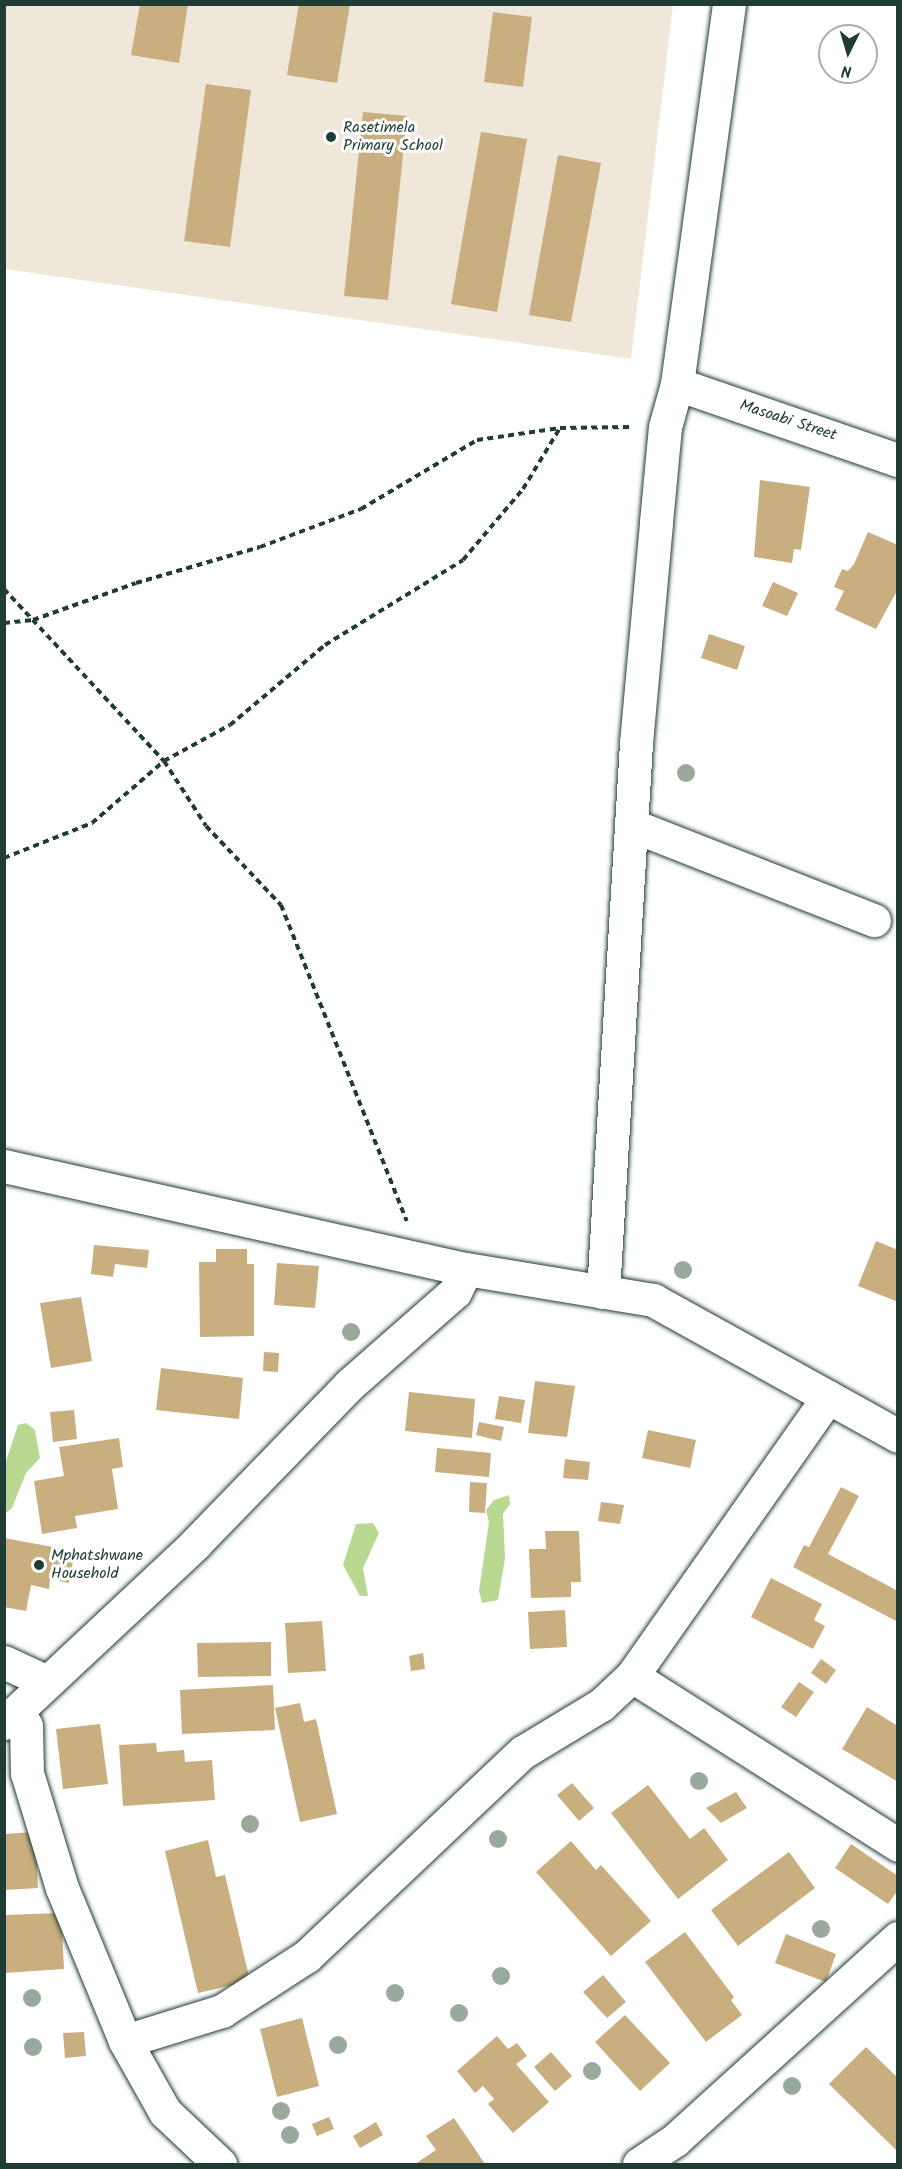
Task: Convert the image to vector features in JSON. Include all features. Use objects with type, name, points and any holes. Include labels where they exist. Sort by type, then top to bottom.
[{"type":"street","points":[[603,1292],[631,825],[665,427],[677,384],[729,4]]},
{"type":"street","name":"Masoabi Street","points":[[677,384],[897,460]]},
{"type":"street","points":[[631,825],[874,920]]},
{"type":"street","points":[[4,1166],[466,1269],[652,1300],[897,1436]]},
{"type":"street","points":[[220,2164],[165,2112],[126,2041],[62,1888],[27,1773],[26,1726],[11,1717],[45,1681],[195,1544],[349,1385],[455,1292],[466,1269]]},
{"type":"street","points":[[126,2041],[222,2011],[298,1962],[523,1752],[601,1705],[632,1676],[828,1397]]},
{"type":"street","points":[[4,1662],[45,1681]]},
{"type":"street","points":[[632,1676],[897,1845]]},
{"type":"street","points":[[639,2164],[675,2140],[897,1938]]},
{"type":"path","points":[[4,623],[33,620],[136,583],[260,547],[361,509],[477,440],[560,428],[665,427]]},
{"type":"path","points":[[4,858],[92,823],[164,761],[230,725],[325,645],[463,560],[523,489],[560,428]]},
{"type":"path","points":[[4,589],[164,761],[206,826],[281,905],[410,1228]]},
{"type":"shaded area","name":"Rasetimela Primary School","points":[[5,5],[673,5],[631,359],[5,269]]},
{"type":"green space","points":[[26,1423],[35,1430],[40,1458],[26,1473],[12,1508],[5,1514],[5,1464],[18,1425]]},
{"type":"green space","points":[[509,1495],[510,1504],[503,1514],[505,1558],[498,1600],[482,1603],[479,1591],[489,1522],[486,1510],[494,1500]]},
{"type":"green space","points":[[373,1523],[379,1533],[363,1568],[368,1596],[360,1596],[343,1565],[356,1524]]},
{"type":"building","points":[[140,4],[188,4],[179,63],[131,55]]},
{"type":"building","points":[[299,4],[350,4],[337,83],[287,75]]},
{"type":"building","points":[[493,12],[532,17],[523,87],[484,82]]},
{"type":"building","points":[[206,84],[251,90],[230,247],[184,241]]},
{"type":"building","points":[[363,112],[407,116],[388,300],[344,296]]},
{"type":"building","points":[[481,132],[527,139],[497,312],[451,304]]},
{"type":"building","points":[[558,155],[601,163],[571,322],[529,315]]},
{"type":"building","points":[[760,480],[810,487],[801,550],[794,549],[792,563],[754,557]]},
{"type":"building","points":[[868,532],[898,545],[898,589],[876,629],[835,610],[844,591],[834,587],[842,569],[848,571],[854,564]]},
{"type":"building","points":[[773,582],[798,593],[787,616],[762,606]]},
{"type":"building","points":[[709,634],[745,646],[737,670],[701,658]]},
{"type":"building","points":[[876,1241],[898,1250],[898,1302],[858,1286]]},
{"type":"building","points":[[94,1245],[149,1250],[147,1268],[115,1264],[113,1277],[91,1274]]},
{"type":"building","points":[[216,1249],[247,1249],[247,1264],[254,1264],[254,1336],[200,1337],[199,1262],[216,1262]]},
{"type":"building","points":[[277,1263],[319,1266],[315,1308],[274,1305]]},
{"type":"building","points":[[81,1297],[92,1361],[51,1368],[40,1303]]},
{"type":"building","points":[[264,1352],[279,1353],[278,1372],[263,1371]]},
{"type":"building","points":[[161,1368],[243,1378],[239,1419],[156,1410]]},
{"type":"building","points":[[535,1381],[575,1386],[567,1437],[528,1433]]},
{"type":"building","points":[[409,1392],[475,1399],[472,1438],[405,1431]]},
{"type":"building","points":[[499,1396],[525,1400],[521,1423],[495,1419]]},
{"type":"building","points":[[74,1410],[77,1439],[53,1442],[50,1412]]},
{"type":"building","points":[[479,1422],[504,1427],[501,1441],[476,1435]]},
{"type":"building","points":[[648,1430],[696,1440],[690,1468],[642,1458]]},
{"type":"building","points":[[119,1438],[123,1467],[112,1469],[118,1509],[75,1516],[77,1528],[42,1534],[34,1481],[64,1476],[59,1447]]},
{"type":"building","points":[[437,1448],[491,1453],[489,1477],[435,1472]]},
{"type":"building","points":[[565,1459],[590,1462],[588,1480],[563,1478]]},
{"type":"building","points":[[470,1482],[487,1483],[485,1513],[469,1512]]},
{"type":"building","points":[[841,1487],[859,1496],[828,1554],[898,1591],[898,1622],[793,1567],[804,1545],[809,1547]]},
{"type":"building","points":[[601,1502],[624,1505],[620,1524],[598,1521]]},
{"type":"building","points":[[545,1531],[579,1531],[581,1582],[571,1582],[571,1597],[531,1598],[529,1549],[546,1549]]},
{"type":"building","name":"Mphatshwane Household","points":[[4,1538],[75,1551],[69,1583],[50,1579],[49,1589],[31,1585],[26,1611],[4,1607]]},
{"type":"building","points":[[771,1578],[822,1604],[814,1620],[825,1626],[813,1649],[751,1617]]},
{"type":"building","points":[[565,1610],[567,1647],[530,1649],[528,1612]]},
{"type":"building","points":[[322,1621],[326,1671],[288,1673],[285,1623]]},
{"type":"building","points":[[271,1642],[271,1676],[198,1677],[197,1643]]},
{"type":"building","points":[[423,1653],[425,1669],[411,1671],[409,1656]]},
{"type":"building","points":[[821,1659],[836,1670],[826,1684],[811,1673]]},
{"type":"building","points":[[799,1682],[814,1692],[796,1717],[781,1707]]},
{"type":"building","points":[[273,1685],[275,1730],[182,1734],[180,1690]]},
{"type":"building","points":[[300,1703],[304,1722],[316,1719],[337,1814],[300,1822],[275,1708]]},
{"type":"building","points":[[867,1707],[898,1726],[898,1782],[842,1749]]},
{"type":"building","points":[[100,1724],[108,1784],[63,1789],[56,1729]]},
{"type":"building","points":[[156,1743],[157,1752],[184,1750],[185,1762],[212,1760],[215,1800],[123,1806],[119,1745]]},
{"type":"building","points":[[572,1783],[594,1808],[579,1821],[557,1795]]},
{"type":"building","points":[[648,1785],[690,1839],[704,1828],[728,1860],[678,1899],[611,1813]]},
{"type":"building","points":[[736,1792],[747,1808],[721,1823],[706,1808]]},
{"type":"building","points":[[35,1832],[38,1888],[4,1890],[4,1834]]},
{"type":"building","points":[[208,1840],[216,1877],[225,1875],[250,1981],[198,1993],[165,1851]]},
{"type":"building","points":[[571,1841],[596,1870],[601,1865],[651,1921],[611,1956],[536,1872]]},
{"type":"building","points":[[851,1844],[898,1876],[898,1890],[888,1904],[835,1868]]},
{"type":"building","points":[[789,1852],[815,1888],[738,1946],[711,1910]]},
{"type":"building","points":[[61,1913],[64,1969],[4,1973],[4,1915]]},
{"type":"building","points":[[685,1932],[734,1997],[731,2000],[742,2015],[706,2042],[645,1962]]},
{"type":"building","points":[[786,1934],[836,1954],[826,1982],[775,1963]]},
{"type":"building","points":[[603,1975],[626,2002],[607,2018],[583,1992]]},
{"type":"building","points":[[625,2015],[670,2063],[640,2091],[595,2042]]},
{"type":"building","points":[[302,2018],[319,2086],[277,2097],[260,2029]]},
{"type":"building","points":[[84,2032],[86,2056],[65,2058],[63,2033]]},
{"type":"building","points":[[497,2036],[508,2049],[517,2043],[527,2056],[516,2064],[549,2102],[513,2133],[488,2104],[494,2099],[483,2086],[475,2093],[457,2071]]},
{"type":"building","points":[[866,2047],[898,2078],[898,2152],[829,2084]]},
{"type":"building","points":[[551,2052],[572,2076],[555,2091],[534,2067]]},
{"type":"building","points":[[329,2117],[334,2129],[317,2136],[312,2124]]},
{"type":"building","points":[[454,2118],[485,2164],[415,2164],[436,2150],[426,2136]]},
{"type":"building","points":[[376,2122],[383,2135],[360,2148],[353,2136]]},
{"type":"place","name":"Rasetimela Primary School","points":[[331,137]]},
{"type":"place","name":"Mphatshwane Household","points":[[39,1565]]}]
